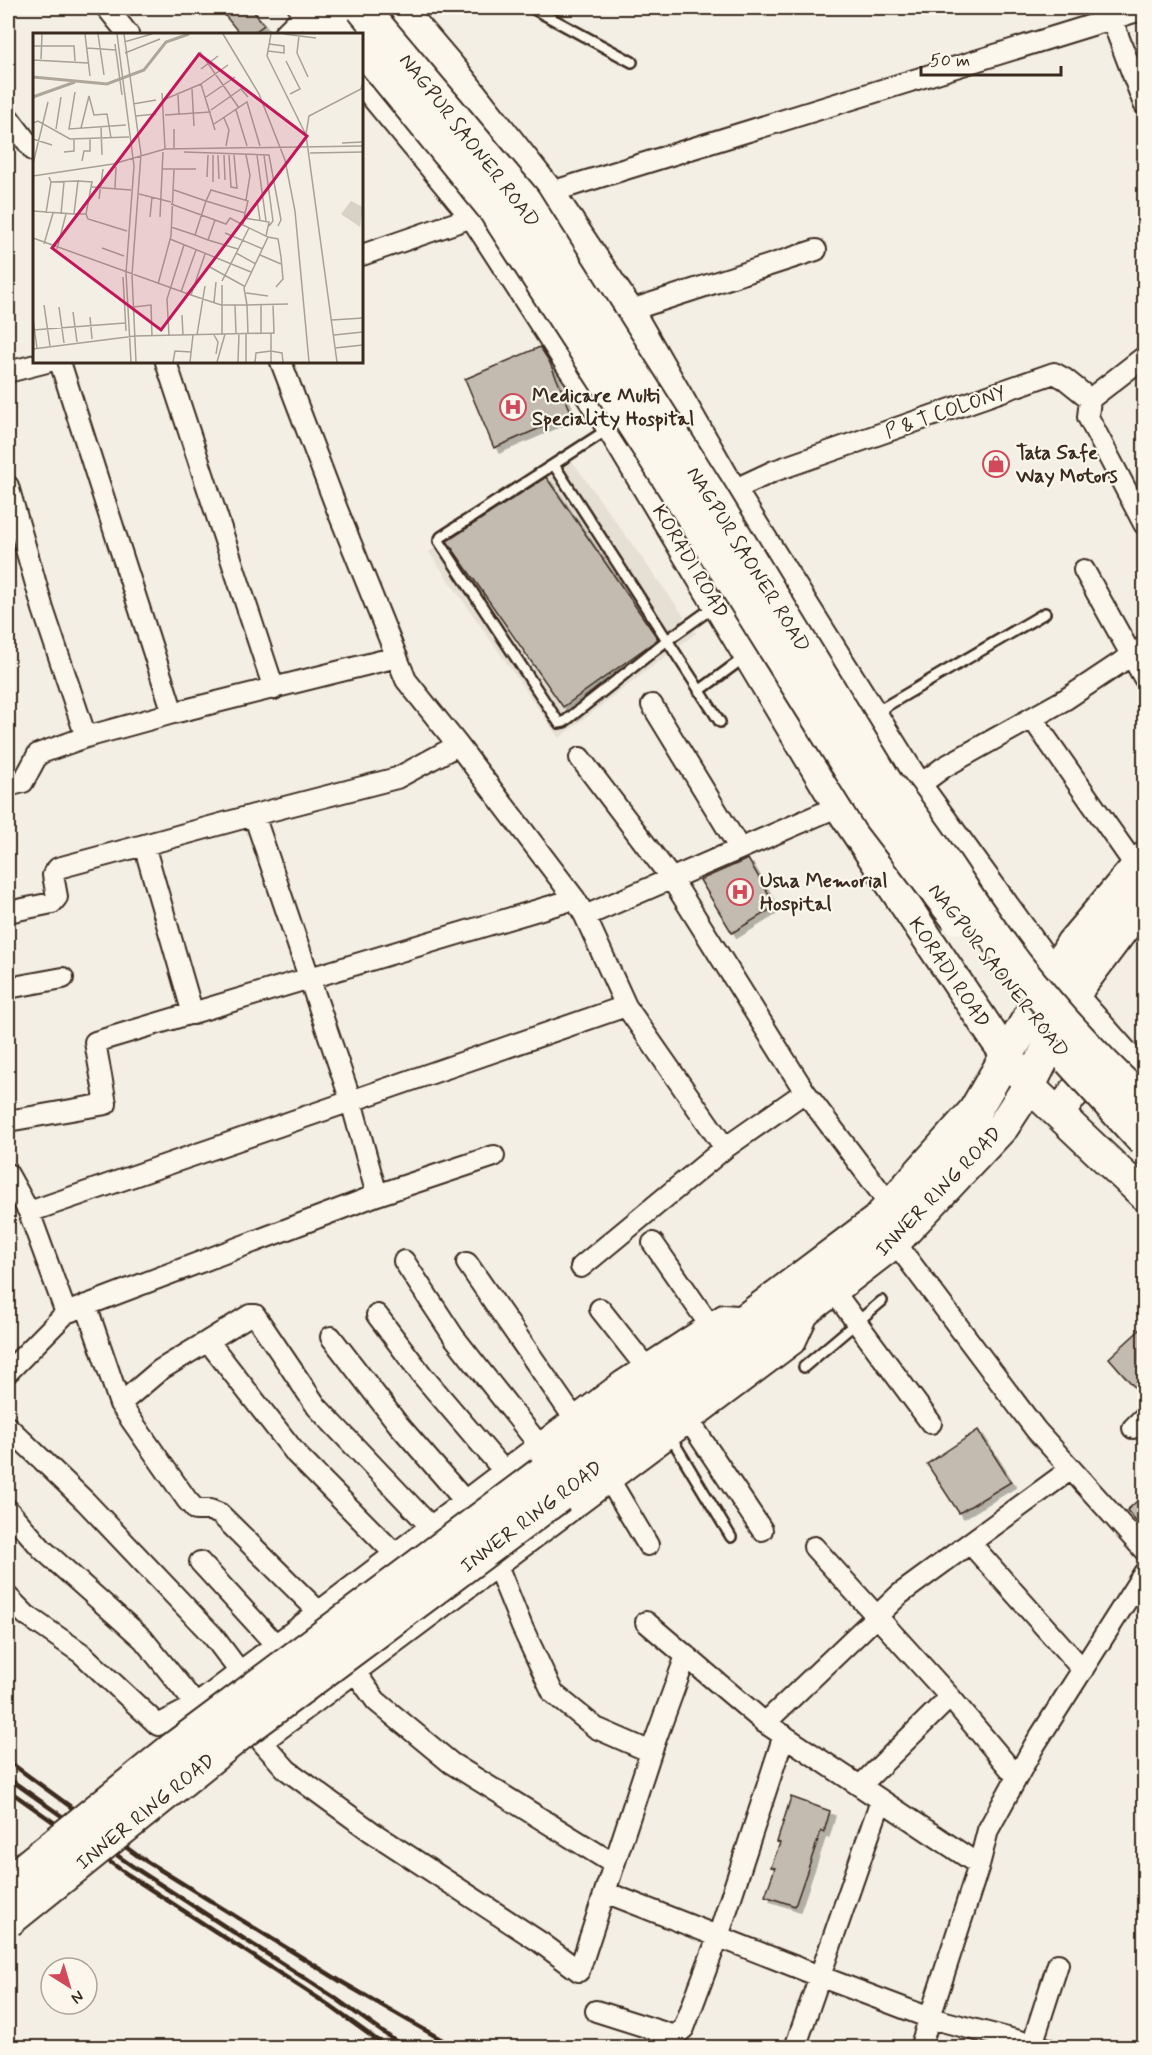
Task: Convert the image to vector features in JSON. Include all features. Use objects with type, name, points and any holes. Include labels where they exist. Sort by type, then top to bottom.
[{"type":"highway","name":"NAGPUR SAONER ROAD","points":[[362,8],[524,200],[710,494],[887,784],[951,875],[1017,966],[1077,1037],[1144,1103]]},
{"type":"highway","points":[[313,9],[349,33]]},
{"type":"highway","name":"NAGPUR SAONER ROAD","points":[[363,48],[494,210],[681,498],[879,816],[1026,1009],[1144,1141]]},
{"type":"highway","points":[[1141,864],[1072,944],[1064,987],[1080,985],[1144,900]]},
{"type":"highway","name":"INNER RING ROAD","points":[[8,1921],[245,1730],[547,1471],[822,1297],[888,1222],[974,1112],[1007,1056],[1064,987]]},
{"type":"highway","name":"INNER RING ROAD","points":[[8,1882],[174,1748],[751,1317],[888,1222],[1003,1126],[1029,1086],[1064,987]]},
{"type":"main road","points":[[399,8],[456,75],[549,193],[628,311],[731,490],[917,787],[1064,987],[1144,1078]]},
{"type":"main road","points":[[313,9],[325,33]]},
{"type":"main road","name":"KORADI ROAD","points":[[363,79],[476,216],[612,427],[833,796],[963,994],[1029,1086]]},
{"type":"main road","points":[[833,796],[878,726]]},
{"type":"main road","points":[[1059,1113],[1112,1043]]},
{"type":"main road","points":[[1029,1086],[1144,1195]]},
{"type":"street","points":[[107,8],[127,33]]},
{"type":"street","points":[[285,33],[313,9]]},
{"type":"street","points":[[363,255],[549,193],[1144,9]]},
{"type":"street","points":[[1112,20],[1144,104]]},
{"type":"street","points":[[8,117],[33,150]]},
{"type":"street","points":[[628,311],[816,250]]},
{"type":"street","points":[[1144,357],[1090,399],[1088,417],[1144,524]]},
{"type":"street","points":[[8,372],[43,363]]},
{"type":"street","points":[[60,363],[173,713]]},
{"type":"street","points":[[166,363],[274,689]]},
{"type":"street","points":[[282,363],[337,509],[406,680],[580,907],[626,1006],[725,1148]]},
{"type":"street","name":"P & T COLONY","points":[[731,490],[774,471],[1054,373],[1090,399]]},
{"type":"street","points":[[8,486],[43,609],[86,737]]},
{"type":"street","points":[[1084,570],[1138,651],[1144,678]]},
{"type":"street","points":[[917,787],[944,767],[1066,699],[1138,651]]},
{"type":"street","points":[[8,786],[23,782],[38,754],[86,737],[397,657]]},
{"type":"street","points":[[652,705],[740,849]]},
{"type":"street","points":[[1032,718],[1141,864]]},
{"type":"street","points":[[8,912],[52,903],[57,897],[53,875],[58,868],[397,778],[458,745]]},
{"type":"street","points":[[580,758],[671,878],[888,1222],[1036,1430],[1144,1550]]},
{"type":"street","points":[[8,1121],[106,1104],[95,1042],[310,980],[580,907],[671,878],[740,849],[833,796]]},
{"type":"street","points":[[254,815],[351,1101],[377,1195]]},
{"type":"street","points":[[144,845],[193,1014]]},
{"type":"street","points":[[8,988],[63,978]]},
{"type":"street","points":[[29,1212],[626,1006]]},
{"type":"street","points":[[581,1267],[725,1148],[805,1092]]},
{"type":"street","points":[[9,1366],[66,1312],[377,1195],[494,1156]]},
{"type":"street","points":[[8,1174],[29,1212],[66,1312]]},
{"type":"street","points":[[653,1243],[709,1324]]},
{"type":"street","points":[[404,1261],[547,1471]]},
{"type":"street","points":[[467,1263],[574,1418]]},
{"type":"street","points":[[686,1656],[651,1752],[579,1971],[540,1942],[372,1832],[287,1770],[262,1742],[795,1344],[822,1297],[856,1322],[931,1423]]},
{"type":"street","points":[[86,1305],[120,1404],[187,1500],[196,1510],[210,1510],[220,1514],[319,1612]]},
{"type":"street","points":[[600,1309],[645,1366]]},
{"type":"street","points":[[120,1404],[160,1370],[255,1315],[317,1407],[431,1527]]},
{"type":"street","points":[[547,1471],[574,1418],[645,1366],[723,1315],[751,1317]]},
{"type":"street","points":[[377,1316],[422,1375],[504,1471]]},
{"type":"street","points":[[331,1337],[398,1424],[465,1501]]},
{"type":"street","points":[[208,1341],[297,1455],[395,1554]]},
{"type":"street","points":[[690,1422],[762,1530]]},
{"type":"street","points":[[8,1427],[86,1502],[213,1636],[240,1672]]},
{"type":"street","points":[[765,1723],[900,1594],[1071,1469]]},
{"type":"street","points":[[8,1597],[26,1615],[81,1653],[158,1725],[196,1705],[504,1471],[547,1471]]},
{"type":"street","points":[[610,1481],[648,1545]]},
{"type":"street","points":[[8,1510],[42,1549],[143,1639],[196,1705]]},
{"type":"street","points":[[970,1543],[1083,1670]]},
{"type":"street","points":[[814,1547],[950,1697],[1017,1778]]},
{"type":"street","points":[[200,1562],[276,1645]]},
{"type":"street","points":[[497,1565],[522,1627],[553,1693],[596,1728],[651,1752]]},
{"type":"street","points":[[920,2048],[979,1865],[988,1830],[1017,1778],[1144,1573]]},
{"type":"street","points":[[646,1622],[765,1723],[979,1865]]},
{"type":"street","points":[[355,1672],[376,1701],[452,1763],[614,1864]]},
{"type":"street","points":[[860,1786],[950,1697]]},
{"type":"street","points":[[596,2011],[675,2036],[684,2028],[718,1937],[784,1735]]},
{"type":"street","points":[[795,2048],[881,1800]]},
{"type":"street","points":[[605,1892],[930,2018],[1037,2046],[1058,1964]]},
{"type":"lane","points":[[532,8],[632,62]]},
{"type":"lane","points":[[612,427],[441,537],[440,541],[559,723],[564,722],[666,641],[717,604]]},
{"type":"lane","points":[[554,465],[720,722]]},
{"type":"lane","points":[[878,726],[1045,613]]},
{"type":"lane","points":[[699,691],[748,656]]},
{"type":"lane","points":[[804,1367],[882,1301]]},
{"type":"lane","points":[[670,1436],[731,1537]]},
{"type":"shaded area","points":[[564,450],[696,633],[559,738],[429,552]]},
{"type":"building","points":[[219,8],[251,8],[264,25],[253,33],[239,33]]},
{"type":"building","points":[[540,347],[549,361],[572,414],[494,448],[465,379]]},
{"type":"building","points":[[546,477],[658,639],[563,707],[447,541]]},
{"type":"building","points":[[748,859],[776,906],[732,933],[700,880]]},
{"type":"building","points":[[1144,1326],[1144,1398],[1109,1358]]},
{"type":"building","points":[[978,1430],[1011,1482],[959,1513],[927,1464]]},
{"type":"building","points":[[1144,1495],[1144,1532],[1127,1510]]},
{"type":"building","points":[[791,1797],[830,1811],[795,1906],[765,1896],[775,1868],[771,1867],[780,1843],[777,1842]]},
{"type":"railway","points":[[8,1761],[138,1856],[340,1981],[456,2048]]},
{"type":"railway","points":[[8,1778],[135,1868],[335,1998],[405,2048]]},
{"type":"railway","points":[[8,1790],[127,1874],[327,2004],[388,2048]]},
{"type":"place","name":"Medicare Multi Speciality Hospital","points":[[513,407]]},
{"type":"place","name":"Tata Safe Way Motors","points":[[996,464]]},
{"type":"place","name":"Usha Memorial Hospital","points":[[740,892]]}]
